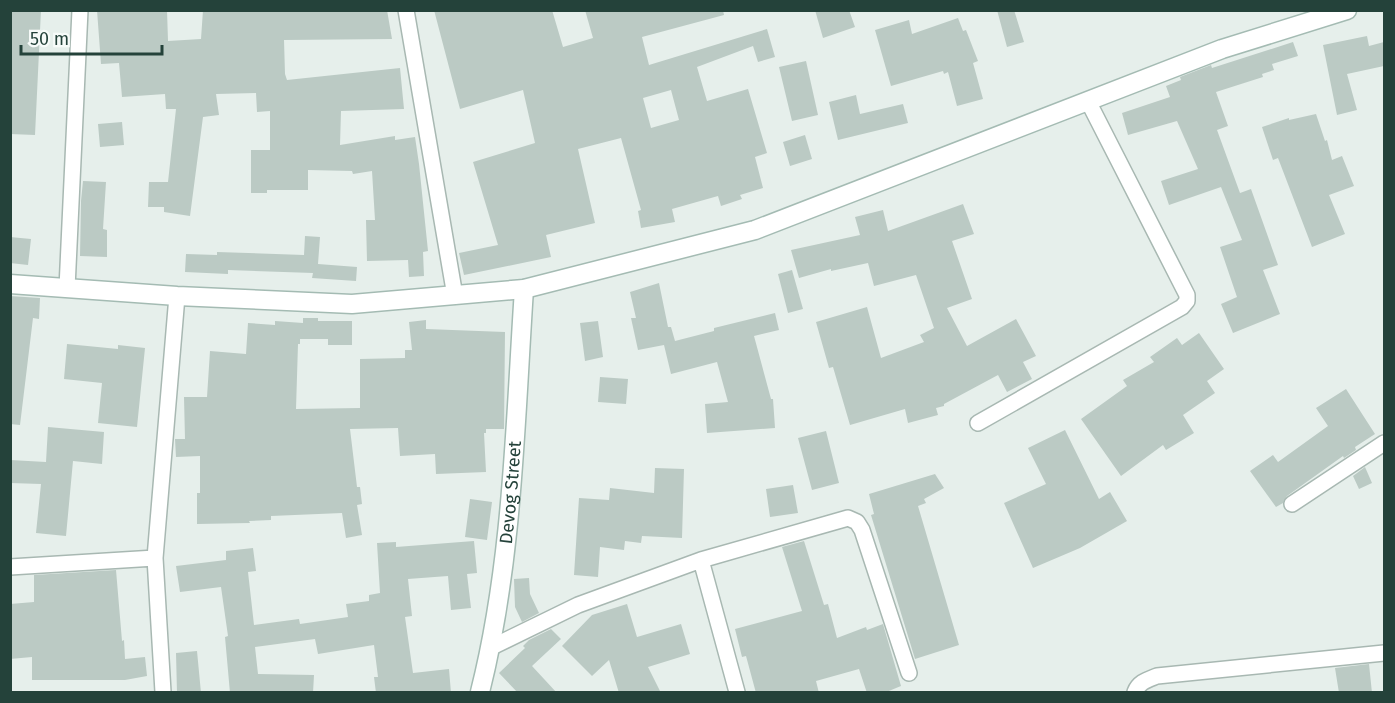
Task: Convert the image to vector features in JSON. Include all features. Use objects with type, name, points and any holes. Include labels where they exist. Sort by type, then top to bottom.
[{"type":"street","points":[[67,288],[80,10]]},
{"type":"street","points":[[406,10],[455,296]]},
{"type":"street","points":[[10,284],[177,296],[352,304],[524,289],[755,230],[1222,49],[1347,10]]},
{"type":"street","points":[[978,423],[1182,307],[1187,301],[1182,286],[1088,101]]},
{"type":"street","name":"Devog Street","points":[[480,693],[492,647],[509,526],[524,289]]},
{"type":"street","points":[[163,693],[155,558],[177,296]]},
{"type":"street","points":[[1292,504],[1384,443]]},
{"type":"street","points":[[492,647],[578,605],[701,560],[848,518],[857,522],[862,530],[909,673]]},
{"type":"street","points":[[10,567],[155,558]]},
{"type":"street","points":[[701,560],[737,693]]},
{"type":"street","points":[[1135,693],[1138,686],[1158,676],[1384,653]]},
{"type":"building","points":[[10,10],[41,10],[35,135],[10,134]]},
{"type":"building","points":[[97,10],[167,10],[168,41],[201,39],[203,10],[387,10],[392,39],[284,40],[285,74],[287,80],[400,68],[404,109],[341,111],[340,145],[395,136],[395,140],[415,137],[428,251],[423,252],[424,276],[409,277],[408,260],[367,261],[366,220],[375,220],[372,171],[353,174],[352,171],[308,170],[308,190],[267,190],[267,193],[251,193],[251,150],[270,150],[270,111],[257,112],[256,93],[216,94],[219,115],[203,117],[190,216],[164,212],[164,207],[148,207],[149,182],[168,182],[176,109],[166,109],[165,94],[122,97],[119,63],[101,64]]},
{"type":"building","points":[[434,10],[552,10],[563,47],[593,38],[585,10],[723,10],[724,15],[642,37],[649,65],[767,29],[775,57],[758,62],[753,46],[697,67],[707,101],[748,89],[767,153],[755,157],[763,188],[740,195],[742,199],[721,206],[718,196],[672,209],[675,222],[641,228],[638,211],[641,210],[621,138],[578,149],[595,223],[546,235],[551,257],[464,275],[459,253],[498,245],[473,162],[535,143],[523,90],[460,109]],"holes":[[[671,90],[679,120],[651,128],[643,98]]]},
{"type":"building","points":[[815,10],[849,10],[855,27],[823,38]]},
{"type":"building","points":[[997,10],[1014,10],[1024,42],[1007,47]]},
{"type":"building","points":[[958,18],[963,31],[966,30],[978,61],[973,63],[983,99],[957,106],[948,72],[944,74],[943,71],[891,86],[875,30],[909,20],[912,34]]},
{"type":"building","points":[[1367,36],[1369,46],[1384,42],[1384,66],[1347,74],[1357,110],[1337,115],[1323,45]]},
{"type":"building","points":[[1293,42],[1298,56],[1272,64],[1274,70],[1262,74],[1263,77],[1216,92],[1228,126],[1217,130],[1240,193],[1251,189],[1278,265],[1263,270],[1280,314],[1233,333],[1221,304],[1237,297],[1220,247],[1242,240],[1221,187],[1169,205],[1161,181],[1198,169],[1177,121],[1128,135],[1122,113],[1170,97],[1166,86],[1181,80],[1180,77],[1211,65],[1212,68]]},
{"type":"building","points":[[806,61],[818,115],[792,121],[779,67]]},
{"type":"building","points":[[856,95],[860,114],[903,104],[908,123],[838,140],[829,102]]},
{"type":"building","points":[[1316,114],[1325,141],[1327,140],[1332,160],[1342,156],[1354,186],[1329,195],[1345,234],[1312,247],[1278,158],[1273,160],[1262,127],[1289,118],[1289,120]]},
{"type":"building","points":[[122,122],[124,145],[100,147],[98,124]]},
{"type":"building","points":[[805,135],[812,159],[790,166],[783,142]]},
{"type":"building","points":[[83,181],[106,182],[103,229],[107,230],[107,257],[80,256]]},
{"type":"building","points":[[963,204],[974,234],[952,241],[972,299],[947,308],[967,346],[1016,319],[1036,356],[1023,362],[1032,379],[1007,392],[998,375],[944,406],[936,408],[938,415],[908,423],[905,409],[850,425],[833,367],[829,368],[816,322],[867,307],[881,358],[924,342],[920,335],[934,328],[916,275],[874,286],[868,263],[831,271],[831,269],[799,278],[791,250],[860,235],[855,217],[883,210],[888,231]]},
{"type":"building","points":[[305,236],[320,237],[318,264],[357,267],[356,281],[312,278],[313,273],[228,270],[228,274],[185,272],[186,254],[217,255],[217,252],[304,255]]},
{"type":"building","points":[[10,237],[31,239],[28,265],[10,263]]},
{"type":"building","points":[[792,270],[803,309],[788,313],[778,274]]},
{"type":"building","points":[[659,283],[668,327],[671,327],[675,341],[714,331],[714,328],[775,313],[779,330],[754,336],[771,399],[773,399],[775,428],[707,433],[705,404],[728,402],[717,362],[671,374],[664,345],[638,350],[631,318],[636,318],[630,292]]},
{"type":"building","points":[[10,296],[40,298],[39,319],[33,318],[20,425],[10,424]]},
{"type":"building","points":[[303,318],[318,318],[318,321],[352,321],[352,345],[328,345],[328,339],[300,339],[296,409],[360,408],[360,359],[405,358],[405,350],[412,350],[409,322],[426,320],[426,329],[505,332],[504,429],[486,429],[484,433],[486,472],[436,474],[435,454],[400,456],[398,428],[350,429],[357,487],[360,487],[362,504],[357,505],[362,535],[346,538],[342,513],[271,516],[271,520],[249,521],[250,523],[197,524],[200,456],[176,457],[175,439],[185,439],[184,397],[207,397],[210,351],[246,354],[248,323],[275,325],[275,321],[303,323]]},
{"type":"building","points":[[598,321],[603,357],[585,361],[580,323]]},
{"type":"building","points":[[1199,333],[1224,369],[1207,381],[1215,393],[1183,415],[1194,433],[1166,450],[1163,445],[1121,476],[1081,419],[1127,386],[1123,380],[1154,362],[1150,357],[1177,338],[1182,345]]},
{"type":"building","points":[[67,344],[118,349],[118,345],[145,348],[137,427],[98,423],[102,383],[64,379]]},
{"type":"building","points":[[600,377],[628,379],[626,404],[598,402]]},
{"type":"building","points":[[1346,389],[1375,434],[1355,447],[1356,450],[1344,458],[1343,456],[1287,496],[1283,503],[1276,507],[1250,471],[1273,455],[1278,462],[1328,426],[1316,408]]},
{"type":"building","points":[[48,427],[104,432],[102,464],[73,461],[66,536],[36,533],[41,484],[10,483],[10,460],[46,462]]},
{"type":"building","points":[[1065,430],[1099,499],[1110,492],[1127,521],[1080,548],[1033,568],[1004,503],[1046,484],[1028,448]]},
{"type":"building","points":[[826,431],[839,483],[812,490],[798,438]]},
{"type":"building","points":[[1365,467],[1372,483],[1359,489],[1353,476]]},
{"type":"building","points":[[655,468],[684,469],[682,538],[642,536],[641,543],[625,541],[624,550],[600,547],[598,577],[574,575],[579,498],[609,500],[610,488],[654,493]]},
{"type":"building","points":[[935,474],[944,488],[924,499],[926,503],[918,506],[959,645],[915,659],[871,515],[874,514],[869,494]]},
{"type":"building","points":[[793,485],[798,513],[770,517],[766,489]]},
{"type":"building","points":[[470,499],[492,502],[487,540],[465,537]]},
{"type":"building","points":[[474,541],[477,573],[467,574],[471,608],[451,610],[448,576],[408,579],[412,616],[405,617],[413,673],[449,669],[451,693],[376,693],[374,677],[378,677],[374,645],[318,654],[315,639],[255,647],[258,674],[314,675],[313,693],[230,693],[225,637],[228,636],[221,587],[180,592],[176,566],[226,560],[226,551],[253,548],[256,571],[248,572],[254,625],[299,619],[300,624],[348,617],[346,604],[369,601],[369,595],[380,593],[377,543],[396,542],[396,547]]},
{"type":"building","points":[[804,541],[824,605],[828,604],[837,638],[866,627],[867,630],[883,624],[901,686],[884,693],[867,693],[859,669],[816,681],[819,693],[756,693],[746,656],[742,657],[735,629],[802,611],[782,547]]},
{"type":"building","points":[[116,570],[125,659],[145,657],[147,676],[125,680],[32,680],[32,657],[10,659],[10,604],[34,602],[34,575]]},
{"type":"building","points":[[529,578],[530,594],[539,613],[522,622],[515,607],[514,579]]},
{"type":"building","points":[[627,604],[637,637],[681,624],[690,654],[648,667],[661,693],[619,693],[609,660],[592,676],[562,646],[592,615]]},
{"type":"building","points":[[551,629],[561,639],[532,666],[557,693],[518,693],[499,673],[525,648],[523,646],[529,640]]},
{"type":"building","points":[[197,651],[201,693],[177,693],[176,653]]},
{"type":"building","points":[[1369,664],[1372,693],[1339,693],[1335,668]]}]
